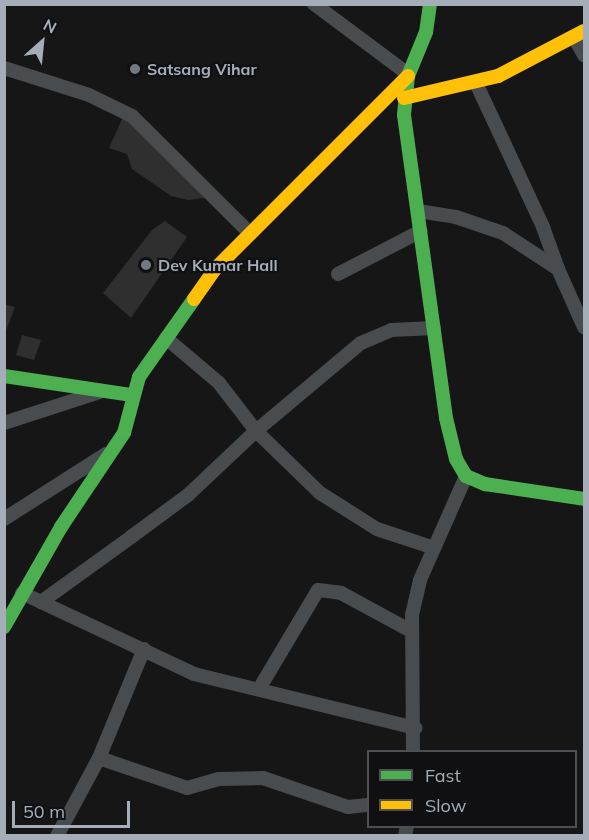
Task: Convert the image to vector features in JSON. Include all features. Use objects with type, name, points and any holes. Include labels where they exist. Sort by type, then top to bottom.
[{"type":"street","points":[[314,4],[408,75]]},
{"type":"street","points":[[430,4],[426,32],[408,75],[404,98],[446,418],[456,459],[466,476],[485,484],[585,499]]},
{"type":"street","points":[[404,98],[476,83],[520,67],[579,34],[585,55]]},
{"type":"street","points":[[4,68],[89,95],[132,116],[250,233]]},
{"type":"street","points":[[4,627],[22,593],[114,450],[129,418],[131,395],[166,338],[215,268],[408,75]]},
{"type":"street","points":[[476,83],[543,227],[558,269],[585,327]]},
{"type":"street","points":[[418,211],[456,217],[503,233],[558,269]]},
{"type":"street","points":[[338,274],[421,231]]},
{"type":"street","points":[[41,602],[188,495],[256,431],[373,336],[391,330],[434,328]]},
{"type":"street","points":[[166,338],[219,383],[256,431],[320,493],[352,516],[377,529],[434,548]]},
{"type":"street","points":[[4,376],[131,395]]},
{"type":"street","points":[[4,423],[105,390]]},
{"type":"street","points":[[4,519],[114,450]]},
{"type":"street","points":[[413,750],[415,728],[411,631],[420,580],[466,476]]},
{"type":"street","points":[[259,689],[318,590],[341,593],[411,631]]},
{"type":"street","points":[[22,593],[194,674],[415,728]]},
{"type":"street","points":[[57,836],[99,758],[144,649]]},
{"type":"street","points":[[99,758],[187,788],[230,777],[263,778],[348,807],[367,806]]},
{"type":"building","points":[[123,117],[150,135],[211,197],[188,200],[171,196],[132,169],[127,154],[109,148]]},
{"type":"building","name":"Dev Kumar Hall","points":[[165,221],[187,237],[131,318],[103,293],[152,230]]},
{"type":"building","points":[[4,304],[15,307],[4,336]]},
{"type":"building","points":[[22,335],[41,340],[34,360],[16,355]]},
{"type":"traffic: fast","points":[[430,4],[426,32],[408,76],[404,115],[446,418],[456,459],[466,476],[485,484],[584,499]]},
{"type":"traffic: fast","points":[[4,627],[61,527],[124,433],[139,377],[194,299]]},
{"type":"traffic: fast","points":[[4,376],[131,395]]},
{"type":"traffic: slow","points":[[404,98],[498,76],[584,31]]},
{"type":"traffic: slow","points":[[194,299],[215,269],[408,76]]},
{"type":"place","name":"Satsang Vihar","points":[[135,69]]},
{"type":"place","name":"Dev Kumar Hall","points":[[146,265]]}]
